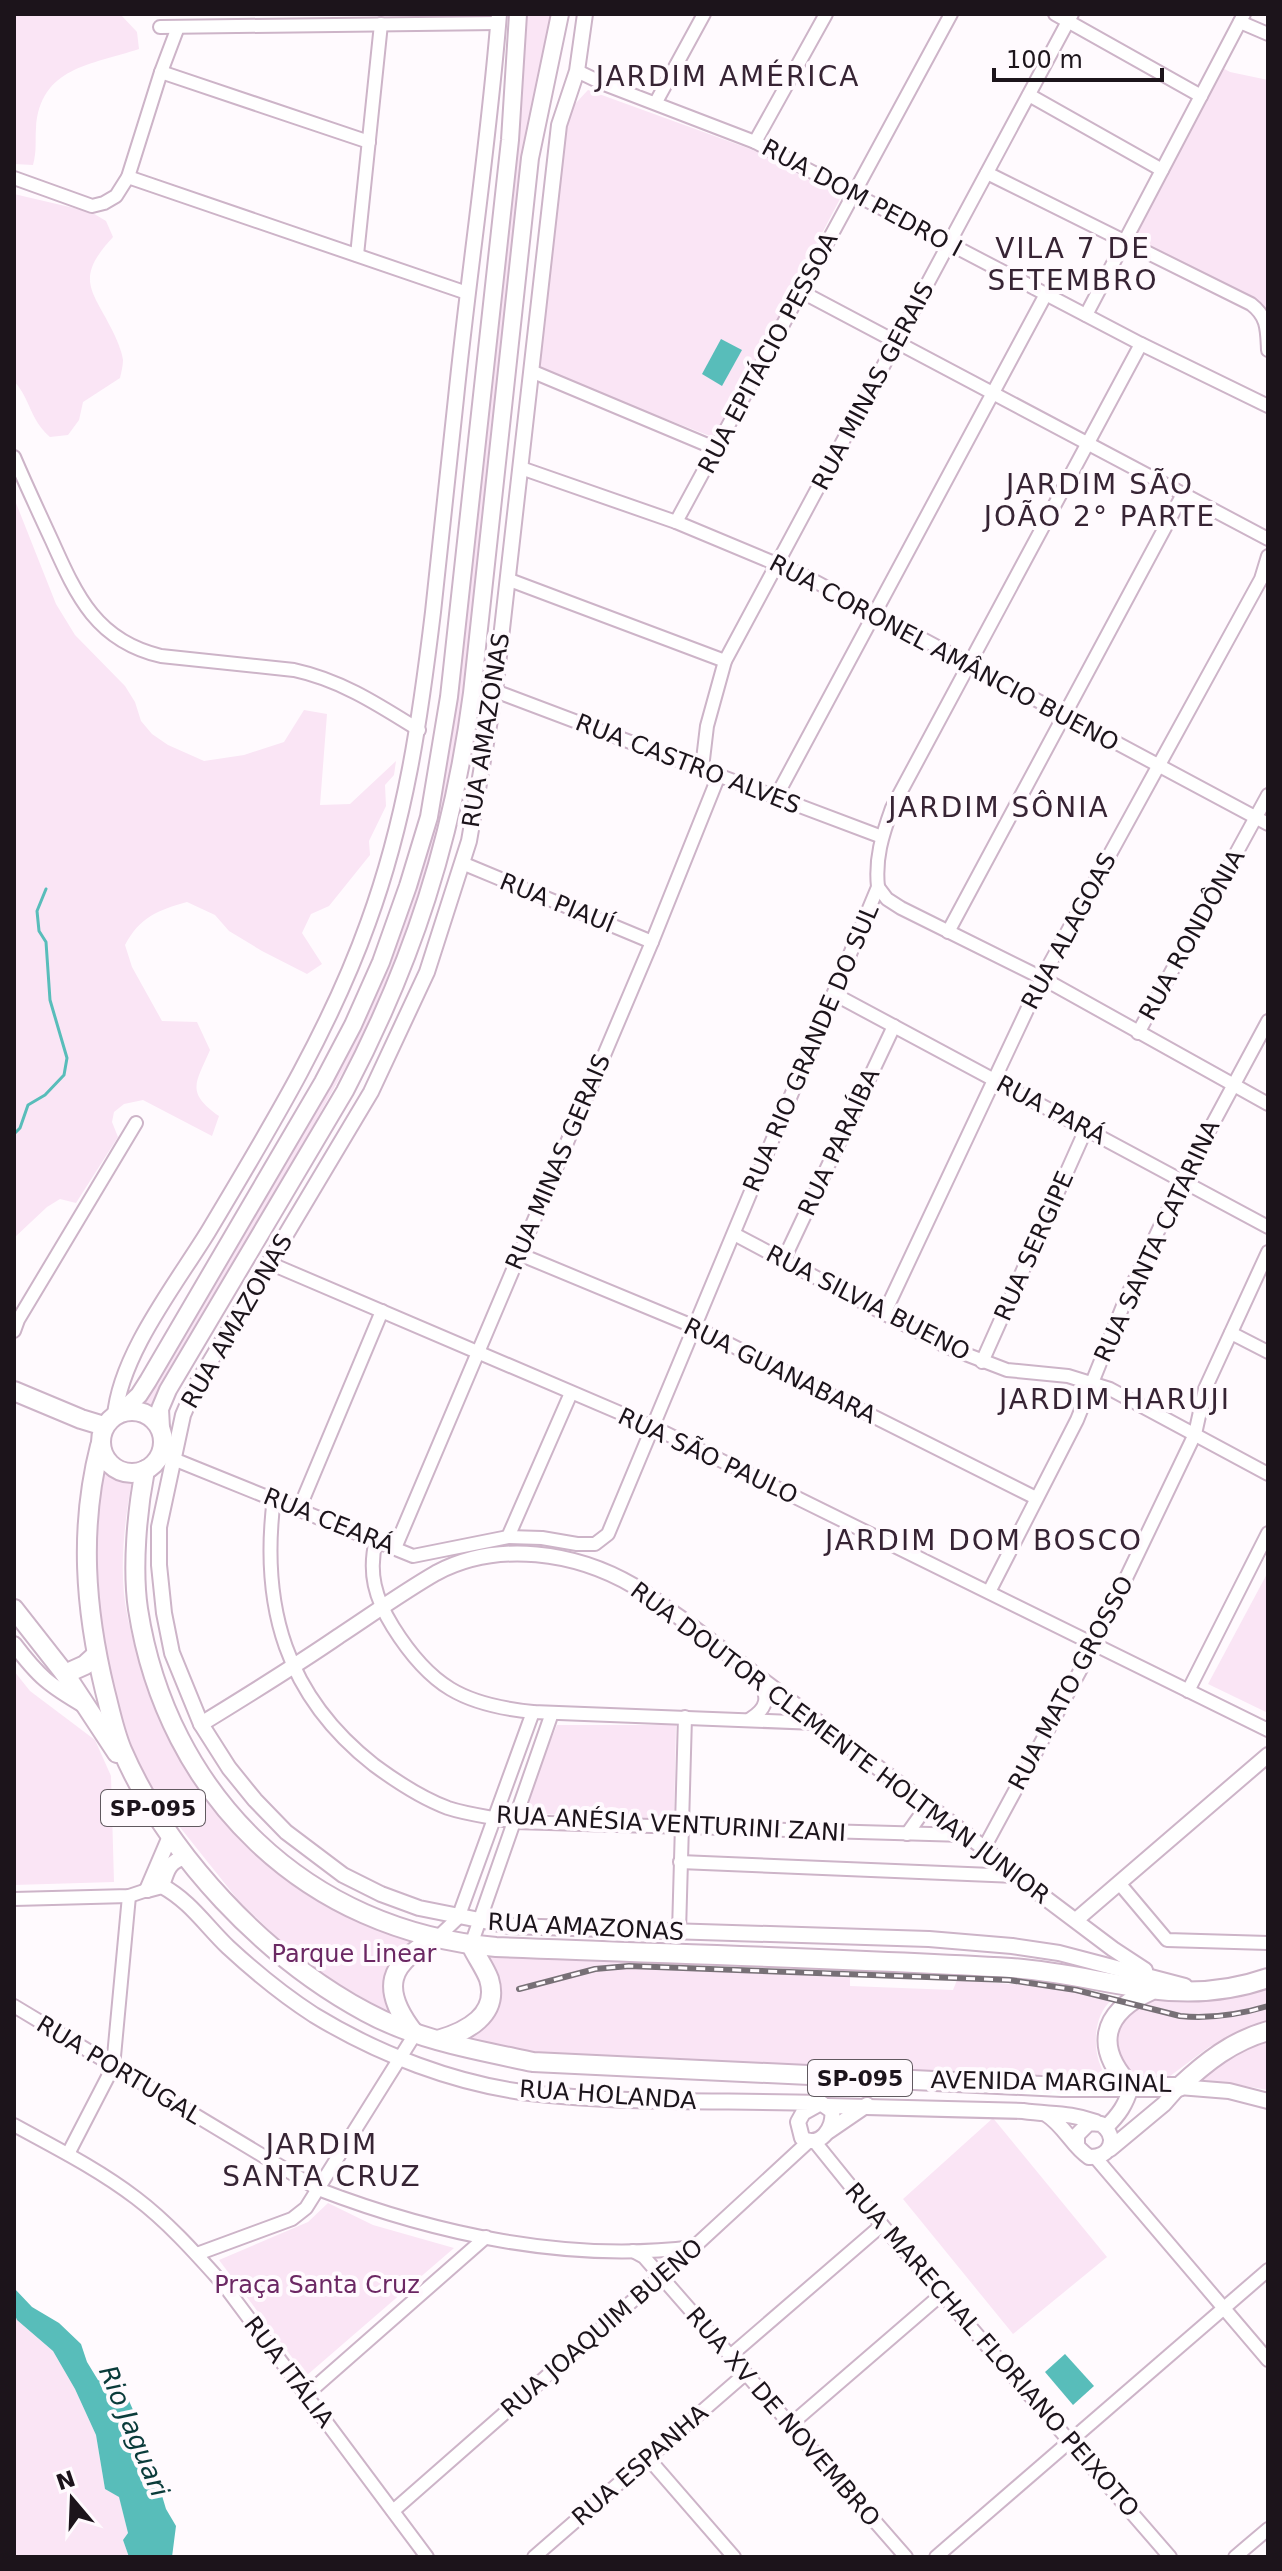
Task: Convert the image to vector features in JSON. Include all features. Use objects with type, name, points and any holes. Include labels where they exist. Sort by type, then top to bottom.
[{"type":"main road","points":[[113,1418],[139,1395],[148,1381],[323,1082],[353,1025],[394,924],[429,817],[449,697],[510,140],[518,14]]},
{"type":"main road","points":[[100,1446],[110,1465],[120,1471],[134,1473],[145,1470],[168,1456],[160,1409],[168,1390],[345,1091],[397,983],[430,893],[450,823],[464,755],[530,158],[560,14]]},
{"type":"main road","points":[[14,1391],[81,1419],[113,1418],[142,1412],[161,1428]]},
{"type":"main road","name":"SP-095","points":[[113,1418],[100,1446],[89,1505],[85,1559],[88,1601],[96,1655],[120,1746],[142,1792]]},
{"type":"main road","name":"SP-095","points":[[145,1470],[137,1560],[137,1606],[149,1666],[164,1706],[188,1756],[212,1793],[240,1825],[265,1850],[342,1904],[415,1933],[471,1945],[1026,1969],[1150,1991],[1208,1992],[1239,1988],[1268,1978]]},
{"type":"main road","name":"SP-095","points":[[14,1609],[65,1674],[186,1857],[249,1926],[284,1958],[366,2012],[415,2034],[438,2040]]},
{"type":"main road","points":[[65,1674],[85,1665],[96,1655]]},
{"type":"main road","points":[[415,2034],[393,1999],[396,1972],[418,1948],[437,1938]]},
{"type":"main road","points":[[438,2040],[475,2025],[486,2012],[491,1995],[489,1979],[471,1945]]},
{"type":"main road","points":[[1131,2087],[1112,2063],[1106,2044],[1107,2034],[1123,2007],[1150,1991]]},
{"type":"main road","name":"AVENIDA MARGINAL","points":[[438,2040],[533,2062],[606,2067],[1062,2087],[1179,2087],[1228,2047],[1268,2031]]},
{"type":"street","name":"RUA AMAZONAS","points":[[585,14],[577,71],[559,125],[495,691],[481,781],[462,863],[427,972],[371,1092],[195,1387],[183,1415],[168,1456],[159,1527],[159,1565],[172,1653],[201,1724],[229,1768],[255,1800],[295,1839],[343,1875],[419,1908],[509,1926],[929,1939],[1012,1946],[1059,1953],[1208,1992]]},
{"type":"street","points":[[656,102],[704,14]]},
{"type":"street","points":[[755,142],[826,14]]},
{"type":"street","name":"RUA EPITÁCIO PESSOA","points":[[676,522],[951,14]]},
{"type":"street","points":[[1055,14],[1070,18],[1201,96]]},
{"type":"street","points":[[113,1418],[116,1397],[127,1369],[158,1311],[318,1040],[346,981],[391,853],[419,730],[499,18],[381,24],[160,27]]},
{"type":"street","name":"RUA MINAS GERAIS","points":[[702,768],[707,726],[725,661],[1070,18]]},
{"type":"street","points":[[1086,315],[1242,18],[1268,34]]},
{"type":"street","points":[[357,255],[381,24]]},
{"type":"street","points":[[14,178],[92,206],[116,196],[128,177],[178,27]]},
{"type":"street","name":"RUA DOM PEDRO I","points":[[577,71],[755,142],[1141,344],[1268,406]]},
{"type":"street","points":[[161,72],[369,142]]},
{"type":"street","points":[[1029,95],[1162,170]]},
{"type":"street","points":[[987,173],[1251,304],[1261,312],[1266,322],[1268,350]]},
{"type":"street","points":[[128,177],[467,293]]},
{"type":"street","points":[[802,292],[1268,539]]},
{"type":"street","points":[[776,797],[1046,294]]},
{"type":"street","name":"RUA RIO GRANDE DO SUL","points":[[595,1544],[608,1534],[878,887],[876,866],[892,808],[1141,344]]},
{"type":"street","points":[[531,371],[717,449]]},
{"type":"street","points":[[14,457],[72,586],[93,618],[119,639],[161,656],[314,674],[368,698],[419,730]]},
{"type":"street","name":"RUA CORONEL AMÂNCIO BUENO","points":[[521,468],[676,522],[803,575],[1262,821]]},
{"type":"street","points":[[948,932],[1183,494]]},
{"type":"street","name":"RUA ALAGOAS","points":[[884,1314],[1042,978],[1261,579],[1268,556]]},
{"type":"street","points":[[507,579],[725,661]]},
{"type":"street","name":"RUA CASTRO ALVES","points":[[495,691],[882,837]]},
{"type":"street","name":"RUA MINAS GERAIS","points":[[395,1548],[652,942],[719,775]]},
{"type":"street","name":"RUA RONDÔNIA","points":[[1138,1033],[1262,821],[1268,795]]},
{"type":"street","name":"RUA PIAUÍ","points":[[462,863],[652,942]]},
{"type":"street","points":[[878,887],[887,899],[901,908],[1042,978],[1268,1104]]},
{"type":"street","name":"RUA PARÁ","points":[[834,994],[1268,1227]]},
{"type":"street","name":"RUA SANTA CATARINA","points":[[989,1592],[1077,1420],[1127,1296],[1182,1181],[1268,1021]]},
{"type":"street","name":"RUA PARAÍBA","points":[[784,1259],[894,1026]]},
{"type":"street","points":[[14,1331],[136,1123]]},
{"type":"street","name":"RUA SERGIPE","points":[[982,1362],[1086,1129]]},
{"type":"street","name":"RUA SILVIA BUENO","points":[[734,1234],[947,1347],[1007,1370],[1068,1376],[1110,1389],[1268,1474]]},
{"type":"street","name":"RUA MATO GROSSO","points":[[984,1848],[1095,1643],[1195,1434],[1205,1389],[1268,1252]]},
{"type":"street","name":"RUA GUANABARA","points":[[519,1254],[695,1327],[1036,1498]]},
{"type":"street","name":"RUA SÃO PAULO","points":[[269,1263],[653,1427],[1268,1730]]},
{"type":"street","points":[[299,1509],[382,1311]]},
{"type":"street","points":[[1231,1333],[1268,1352]]},
{"type":"street","points":[[508,1537],[571,1393]]},
{"type":"street","name":"RUA CEARÁ","points":[[168,1456],[413,1556],[508,1537],[595,1544]]},
{"type":"street","name":"RUA ANÉSIA VENTURINI ZANI","points":[[274,1498],[269,1533],[269,1574],[277,1617],[294,1668],[317,1708],[352,1748],[401,1785],[448,1808],[514,1822],[965,1835]]},
{"type":"street","points":[[1188,1691],[1268,1533]]},
{"type":"street","points":[[376,1540],[371,1560],[372,1584],[381,1608],[412,1657],[435,1680],[463,1696],[498,1708],[533,1712],[817,1723]]},
{"type":"street","name":"RUA DOUTOR CLEMENTE HOLTMAN JUNIOR","points":[[201,1724],[294,1668],[439,1572],[474,1560],[507,1554],[545,1554],[578,1562],[636,1587],[1135,1965],[1170,1983]]},
{"type":"street","points":[[14,1644],[36,1674],[87,1707]]},
{"type":"street","points":[[750,1719],[761,1713],[766,1703],[766,1693],[758,1678]]},
{"type":"street","points":[[437,1938],[458,1918],[533,1712]]},
{"type":"street","points":[[471,1945],[552,1713]]},
{"type":"street","points":[[679,1932],[685,1717]]},
{"type":"street","points":[[1076,1920],[1268,1755]]},
{"type":"street","points":[[907,1834],[927,1806]]},
{"type":"street","points":[[155,1888],[171,1834]]},
{"type":"street","points":[[14,1899],[129,1896],[155,1888],[173,1860],[186,1857]]},
{"type":"street","name":"RUA ANÉSIA VENTURINI ZANI","points":[[680,1862],[1016,1876]]},
{"type":"street","points":[[1119,1883],[1167,1940],[1268,1943]]},
{"type":"street","name":"RUA HOLANDA","points":[[155,1888],[181,1896],[227,1946],[274,1987],[349,2035],[400,2058],[470,2081],[527,2092],[583,2098],[748,2103]]},
{"type":"street","points":[[68,2154],[113,2067],[129,1896]]},
{"type":"street","name":"RUA PORTUGAL","points":[[14,2006],[318,2189],[405,2219],[486,2237],[567,2248],[633,2251],[694,2247]]},
{"type":"street","points":[[197,2254],[292,2219],[306,2208],[415,2034]]},
{"type":"street","points":[[1077,2143],[1082,2127],[1101,2125],[1119,2115],[1131,2087]]},
{"type":"street","points":[[1046,2114],[1057,2121],[1084,2154],[1095,2157],[1102,2156],[1179,2087],[1229,2091],[1268,2101]]},
{"type":"street","points":[[748,2103],[1059,2112],[1101,2125],[1111,2135],[1110,2149]]},
{"type":"street","points":[[748,2103],[787,2110],[798,2122],[802,2138],[812,2142],[868,2105]]},
{"type":"street","points":[[798,2122],[803,2113],[824,2104]]},
{"type":"street","points":[[824,2104],[833,2120],[829,2131]]},
{"type":"street","name":"RUA ITÁLIA","points":[[14,2125],[68,2154],[138,2200],[197,2254],[224,2285],[427,2557]]},
{"type":"street","name":"RUA MARECHAL FLORIANO PEIXOTO","points":[[812,2142],[1170,2557]]},
{"type":"street","name":"RUA JOAQUIM BUENO","points":[[393,2511],[812,2142]]},
{"type":"street","points":[[1095,2157],[1268,2360]]},
{"type":"street","points":[[730,2356],[882,2225]]},
{"type":"street","points":[[306,2395],[486,2237]]},
{"type":"street","name":"RUA XV DE NOVEMBRO","points":[[633,2251],[644,2257],[906,2557]]},
{"type":"street","points":[[936,2557],[1268,2270]]},
{"type":"street","points":[[790,2425],[942,2294]]},
{"type":"street","name":"RUA ESPANHA","points":[[540,2555],[745,2374]]},
{"type":"street","points":[[648,2458],[734,2557]]},
{"type":"street","points":[[1235,2557],[1268,2529]]},
{"type":"green space","points":[[14,14],[120,14],[137,32],[139,49],[71,72],[47,92],[36,128],[33,165],[14,164]]},
{"type":"green space","points":[[525,14],[551,14],[535,90],[511,263],[472,651],[442,824],[396,972],[153,1412],[132,1406],[277,1171],[389,965],[429,826]]},
{"type":"green space","points":[[1219,66],[1230,72],[1268,80],[1268,323],[1262,311],[1129,238]]},
{"type":"green space","points":[[588,90],[753,150],[841,197],[715,438],[537,369],[565,126],[574,105]]},
{"type":"green space","points":[[14,194],[91,212],[106,221],[113,237],[100,252],[90,276],[94,297],[122,354],[120,378],[83,402],[79,420],[68,435],[50,437],[43,430],[14,381]]},
{"type":"green space","points":[[14,498],[56,604],[75,635],[125,686],[135,702],[141,721],[152,734],[204,761],[244,755],[284,742],[304,710],[327,714],[320,805],[350,804],[396,761],[394,775],[385,785],[386,806],[369,841],[370,855],[329,906],[311,914],[302,933],[322,964],[307,974],[262,951],[229,931],[215,915],[187,902],[159,912],[144,921],[131,935],[125,945],[132,967],[162,1021],[197,1022],[210,1050],[196,1086],[201,1100],[219,1116],[212,1136],[143,1100],[124,1104],[114,1112],[112,1122],[118,1137],[76,1203],[60,1199],[14,1238]]},
{"type":"green space","name":"Parque Linear","points":[[99,1465],[114,1477],[132,1480],[123,1550],[125,1602],[144,1674],[165,1727],[193,1775],[227,1820],[266,1860],[310,1893],[360,1920],[414,1940],[396,1954],[386,1970],[384,1989],[389,2013],[330,1979],[291,1951],[238,1900],[179,1826],[133,1760],[106,1669],[91,1539]]},
{"type":"green space","points":[[1268,1572],[1268,1713],[1208,1684]]},
{"type":"green space","points":[[14,1671],[30,1691],[95,1740],[111,1776],[114,1882],[14,1885]]},
{"type":"green space","points":[[557,1725],[676,1725],[674,1820],[521,1813]]},
{"type":"green space","points":[[475,1950],[661,1961],[739,1971],[850,1976],[850,1986],[953,1990],[957,1980],[1052,1987],[1112,2000],[1101,2014],[1096,2041],[1102,2069],[1114,2082],[535,2057],[446,2040],[488,2012]]},
{"type":"green space","points":[[1268,1985],[1268,2021],[1209,2047],[1166,2079],[1138,2080],[1116,2058],[1115,2024],[1140,2000],[1165,1997],[1194,2001]]},
{"type":"green space","points":[[1268,2039],[1268,2090],[1197,2083],[1231,2054]]},
{"type":"green space","points":[[993,2118],[1107,2257],[1013,2334],[903,2199]]},
{"type":"green space","name":"Praça Santa Cruz","points":[[328,2203],[373,2225],[454,2248],[306,2376],[219,2260],[308,2222]]},
{"type":"green space","points":[[14,2313],[17,2320],[53,2351],[75,2389],[96,2435],[105,2489],[119,2496],[128,2533],[123,2540],[129,2557],[14,2557]]},
{"type":"water","points":[[721,339],[742,350],[722,386],[702,374]]},
{"type":"water","name":"Rio Jaguari","points":[[14,2288],[32,2307],[59,2323],[81,2344],[98,2380],[126,2394],[141,2428],[135,2444],[138,2459],[154,2469],[166,2509],[176,2526],[172,2557],[129,2557],[123,2540],[128,2533],[119,2497],[105,2489],[96,2435],[53,2351],[17,2320]]},
{"type":"water","points":[[1065,2354],[1094,2386],[1073,2405],[1045,2372]]},
{"type":"waterway","points":[[14,1134],[20,1128],[28,1105],[45,1095],[64,1075],[67,1058],[50,1000],[46,942],[39,931],[37,911],[46,889]]},
{"type":"railway","points":[[519,1989],[595,1969],[629,1966],[1009,1980],[1076,1990],[1191,2017],[1224,2016],[1268,2006]]},
{"type":"district","name":"JARDIM AMÉRICA","points":[[728,76]]},
{"type":"district","name":"VILA 7 DE SETEMBRO","points":[[1073,264]]},
{"type":"district","name":"JARDIM SÃO JOÃO 2° PARTE","points":[[1100,500]]},
{"type":"district","name":"JARDIM SÔNIA","points":[[999,807]]},
{"type":"district","name":"JARDIM HARUJI","points":[[1115,1399]]},
{"type":"district","name":"JARDIM DOM BOSCO","points":[[984,1540]]},
{"type":"district","name":"JARDIM SANTA CRUZ","points":[[322,2160]]}]
